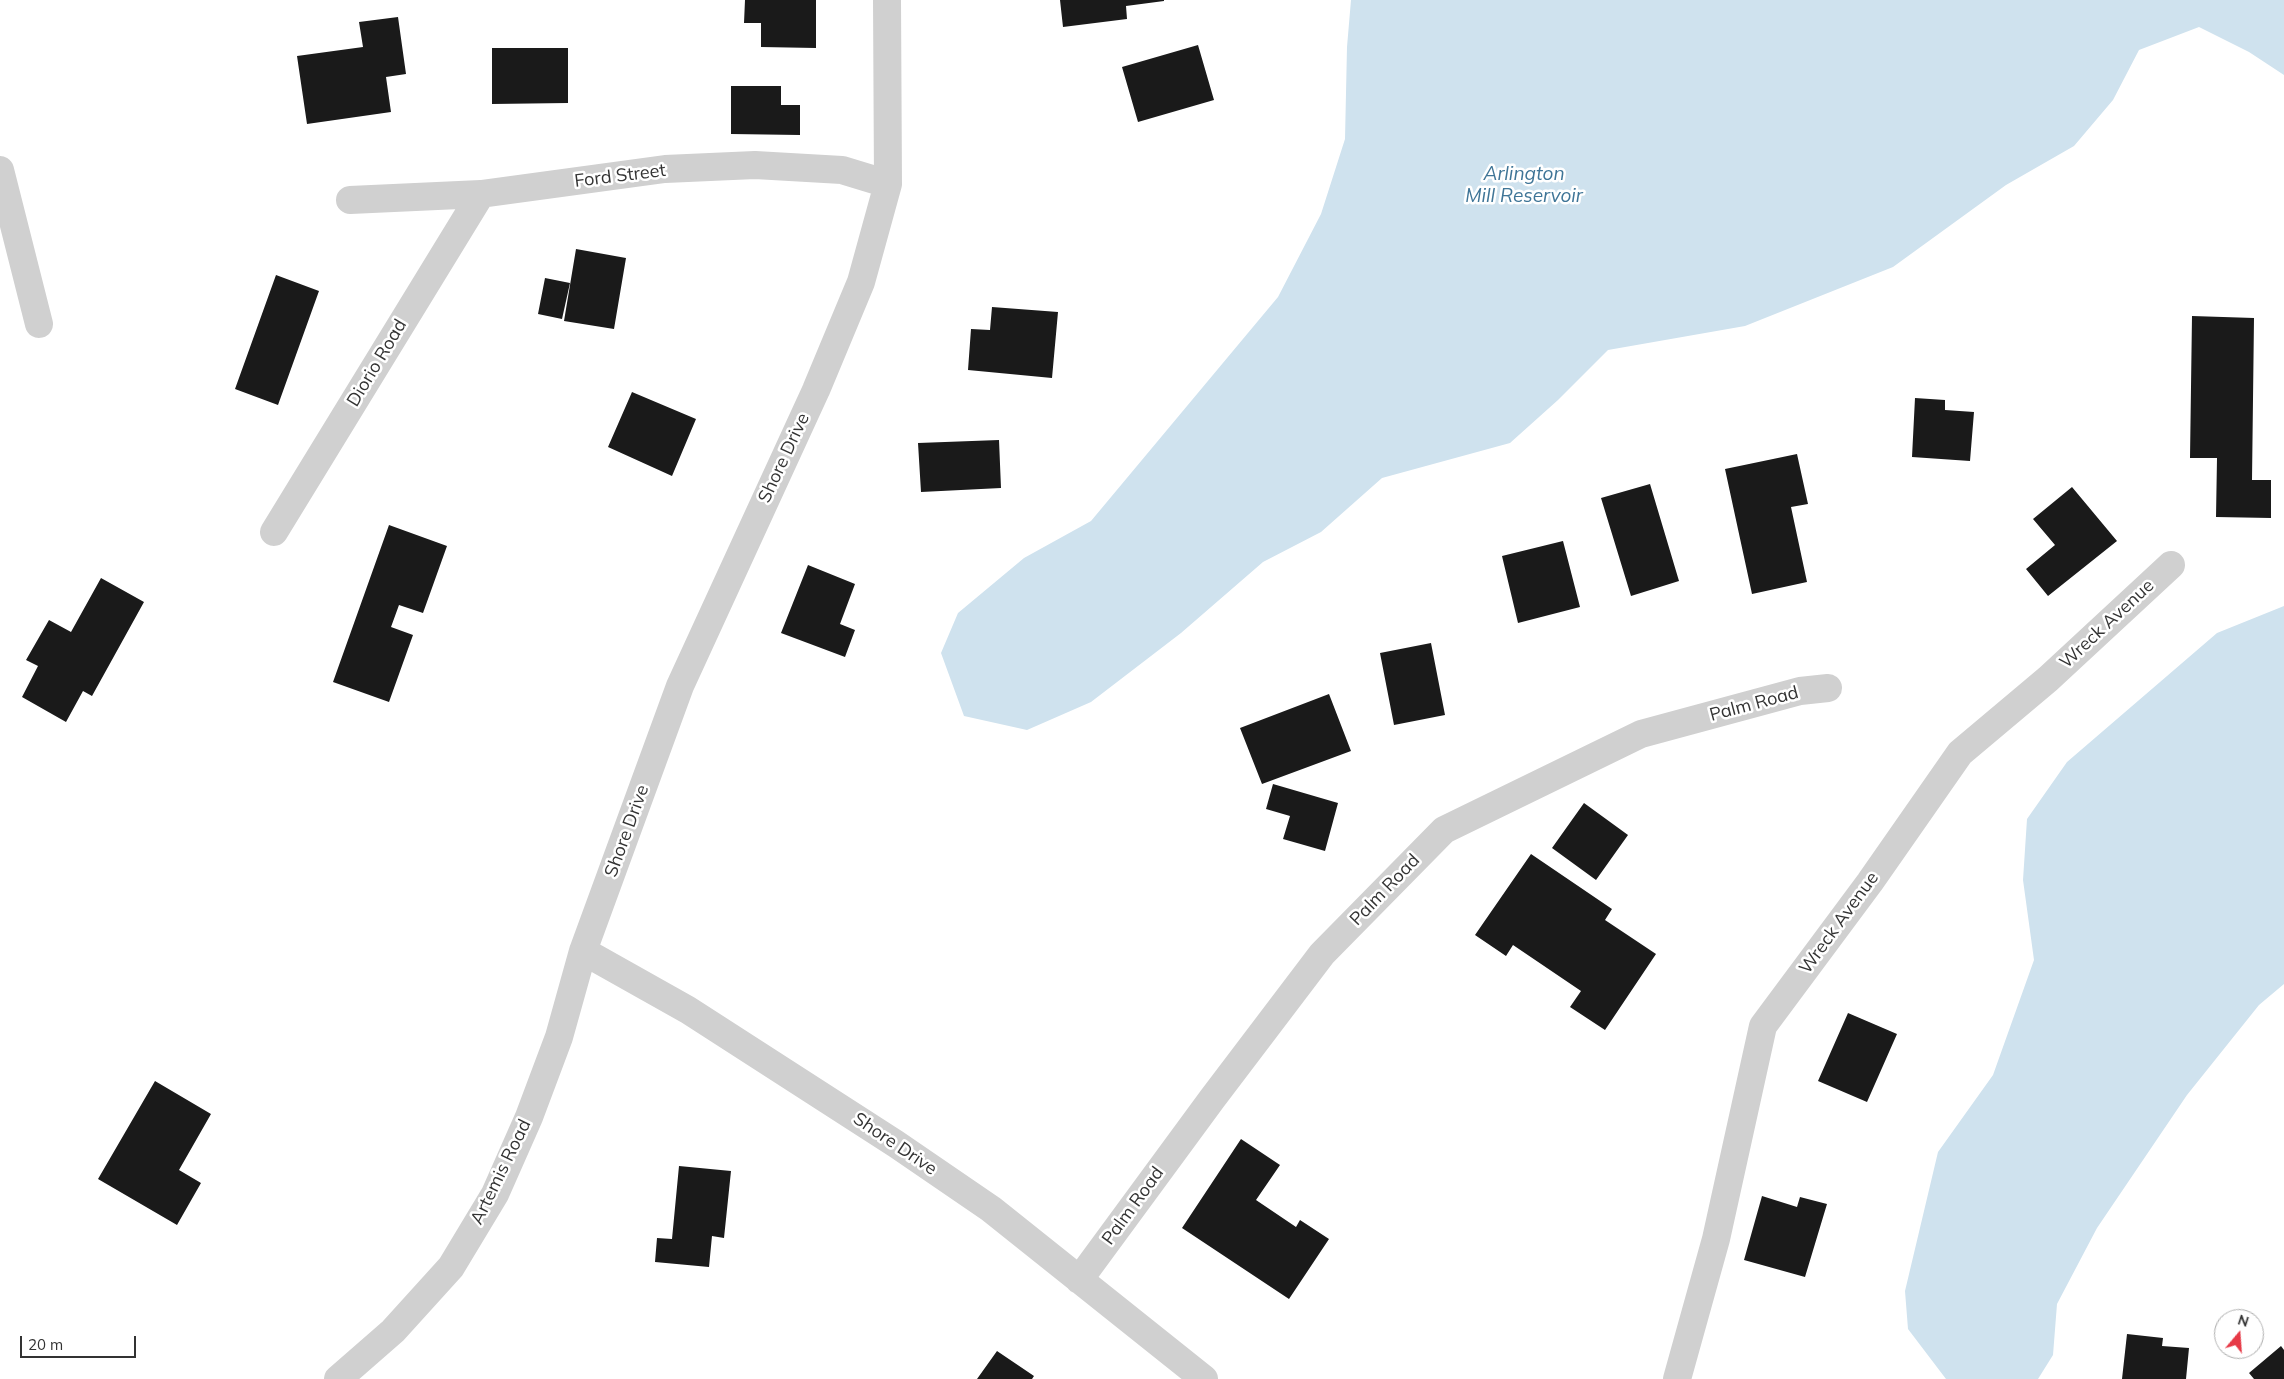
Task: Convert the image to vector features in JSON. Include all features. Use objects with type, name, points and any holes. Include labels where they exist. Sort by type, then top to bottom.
[{"type":"street","name":"Shore Drive","points":[[887,0],[888,184],[861,282],[816,390],[680,686],[583,950],[688,1010],[896,1144],[991,1209],[1204,1379]]},
{"type":"street","name":"Ford Street","points":[[350,200],[481,194],[666,169],[755,165],[842,170],[888,184]]},
{"type":"street","points":[[0,170],[39,324]]},
{"type":"street","name":"Diorio Road","points":[[274,532],[481,194]]},
{"type":"street","name":"Wreck Avenue","points":[[1677,1379],[1716,1239],[1763,1026],[1870,882],[1960,753],[2048,679],[2171,565]]},
{"type":"street","name":"Palm Road","points":[[1080,1280],[1212,1099],[1322,954],[1444,830],[1641,734],[1800,691],[1828,688]]},
{"type":"street","name":"Artemis Road","points":[[338,1379],[393,1330],[451,1267],[495,1194],[529,1117],[559,1037],[583,950]]},
{"type":"water","name":"Arlington Mill Reservoir","points":[[1351,0],[2284,0],[2284,75],[2249,52],[2199,27],[2139,50],[2113,100],[2074,146],[2006,185],[1893,267],[1745,326],[1608,350],[1558,400],[1510,443],[1382,478],[1321,532],[1263,562],[1181,633],[1091,702],[1027,730],[964,716],[941,653],[958,613],[1024,558],[1091,521],[1278,297],[1321,214],[1345,139],[1347,47]]},
{"type":"water","points":[[2284,606],[2284,984],[2259,1005],[2187,1095],[2097,1228],[2057,1304],[2053,1355],[2038,1379],[1946,1379],[1908,1329],[1905,1291],[1938,1152],[1993,1075],[2034,960],[2023,880],[2027,819],[2067,762],[2217,633]]},
{"type":"building","points":[[745,0],[816,0],[816,48],[761,47],[761,23],[744,23]]},
{"type":"building","points":[[1060,0],[1164,1],[1126,6],[1127,19],[1063,27]]},
{"type":"building","points":[[398,17],[406,74],[386,77],[391,112],[307,124],[297,56],[363,47],[359,22]]},
{"type":"building","points":[[1198,45],[1214,100],[1138,122],[1122,67]]},
{"type":"building","points":[[492,48],[568,48],[568,103],[492,104]]},
{"type":"building","points":[[731,86],[781,86],[781,105],[800,105],[800,135],[731,134]]},
{"type":"building","points":[[576,249],[626,258],[614,329],[564,321]]},
{"type":"building","points":[[276,275],[319,291],[278,405],[235,389]]},
{"type":"building","points":[[545,278],[570,283],[562,319],[538,314]]},
{"type":"building","points":[[992,307],[1058,312],[1052,378],[968,370],[971,329],[990,330]]},
{"type":"building","points":[[2192,316],[2254,318],[2252,480],[2271,480],[2271,518],[2216,517],[2217,458],[2190,458]]},
{"type":"building","points":[[632,392],[696,419],[672,476],[608,447]]},
{"type":"building","points":[[1915,398],[1945,400],[1945,410],[1974,412],[1970,461],[1912,457]]},
{"type":"building","points":[[999,440],[1001,488],[921,492],[918,443]]},
{"type":"building","points":[[1797,454],[1808,504],[1791,507],[1807,582],[1752,594],[1725,469]]},
{"type":"building","points":[[1650,484],[1679,581],[1631,596],[1601,498]]},
{"type":"building","points":[[2072,487],[2117,541],[2048,596],[2026,569],[2055,545],[2033,519]]},
{"type":"building","points":[[389,525],[447,546],[423,613],[399,605],[391,627],[413,635],[389,702],[333,682]]},
{"type":"building","points":[[1563,541],[1580,607],[1518,623],[1502,556]]},
{"type":"building","points":[[808,565],[855,584],[840,624],[855,630],[845,657],[781,633]]},
{"type":"building","points":[[101,578],[144,602],[92,696],[83,691],[66,722],[22,697],[38,666],[26,660],[49,620],[71,632]]},
{"type":"building","points":[[1431,643],[1445,715],[1394,725],[1380,653]]},
{"type":"building","points":[[1329,694],[1351,751],[1262,784],[1240,728]]},
{"type":"building","points":[[1273,784],[1338,803],[1325,851],[1283,839],[1290,816],[1266,809]]},
{"type":"building","points":[[1584,803],[1628,835],[1596,880],[1552,848]]},
{"type":"building","points":[[1531,854],[1612,909],[1605,920],[1656,954],[1605,1030],[1570,1007],[1581,991],[1513,945],[1506,956],[1475,935]]},
{"type":"building","points":[[1848,1013],[1897,1034],[1867,1102],[1818,1081]]},
{"type":"building","points":[[155,1081],[211,1114],[179,1170],[201,1183],[177,1225],[98,1179]]},
{"type":"building","points":[[1241,1139],[1280,1165],[1256,1200],[1296,1227],[1300,1220],[1329,1239],[1289,1299],[1182,1228]]},
{"type":"building","points":[[679,1166],[731,1171],[724,1238],[712,1236],[709,1267],[655,1262],[657,1238],[672,1239]]},
{"type":"building","points":[[1762,1196],[1797,1207],[1800,1197],[1827,1204],[1805,1277],[1744,1260]]},
{"type":"building","points":[[2127,1334],[2163,1338],[2162,1346],[2189,1348],[2186,1379],[2122,1379]]},
{"type":"building","points":[[2281,1346],[2284,1350],[2284,1379],[2254,1379],[2249,1373]]},
{"type":"building","points":[[997,1351],[1034,1376],[1032,1379],[977,1379]]}]
